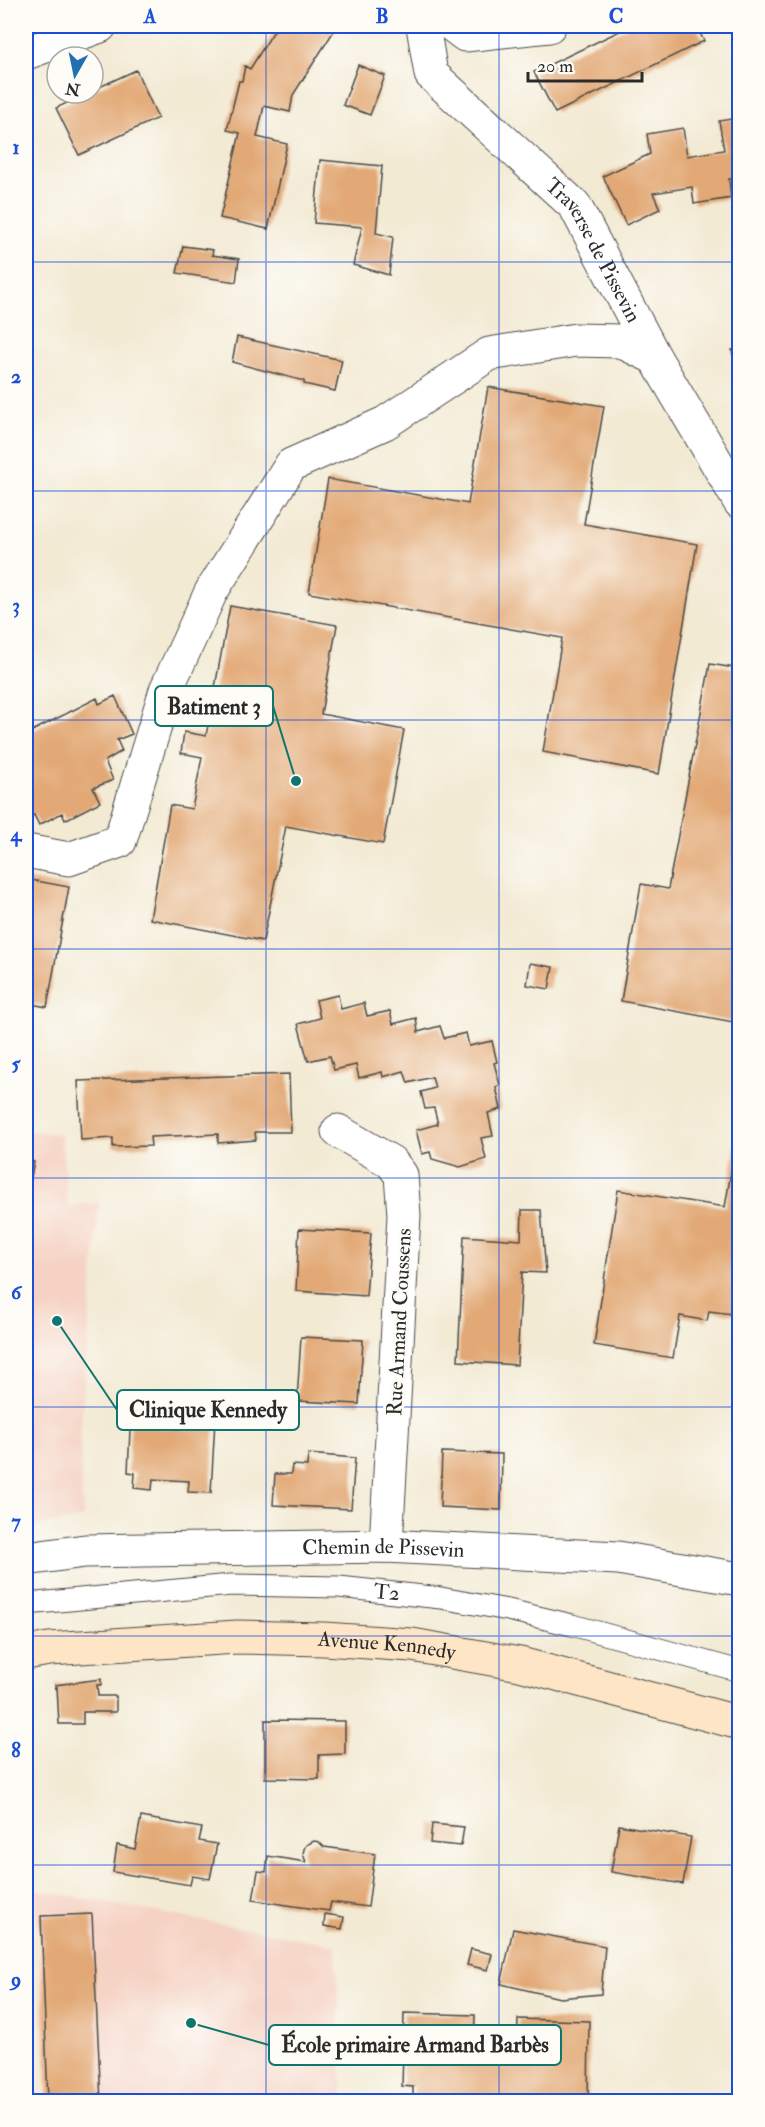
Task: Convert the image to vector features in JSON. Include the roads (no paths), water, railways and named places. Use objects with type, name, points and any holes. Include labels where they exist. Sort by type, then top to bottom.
[{"type":"main road","name":"Avenue Kennedy","points":[[26,1653],[49,1649],[237,1637],[324,1639],[412,1645],[520,1664],[740,1723]]},
{"type":"street","points":[[26,53],[100,26]]},
{"type":"street","name":"Traverse de Pissevin","points":[[423,26],[430,75],[575,206],[655,358],[740,502]]},
{"type":"street","points":[[453,26],[465,35],[549,26]]},
{"type":"street","points":[[26,851],[69,859],[120,841],[166,690],[176,668],[211,592],[291,465],[385,423],[489,354],[576,340],[620,340],[655,358]]},
{"type":"street","name":"Rue Armand Coussens","points":[[338,1131],[390,1162],[401,1175],[404,1215],[386,1546]]},
{"type":"street","name":"Chemin de Pissevin","points":[[26,1559],[85,1551],[386,1546],[618,1557],[740,1580]]},
{"type":"lane","name":"T2","points":[[26,1604],[231,1585],[339,1587],[441,1598],[508,1610],[740,1671]]},
{"type":"place","name":"Batiment 3","points":[[296,781]]},
{"type":"place","name":"Clinique Kennedy","points":[[57,1321]]},
{"type":"place","name":"École primaire Armand Barbès","points":[[191,2023]]}]
